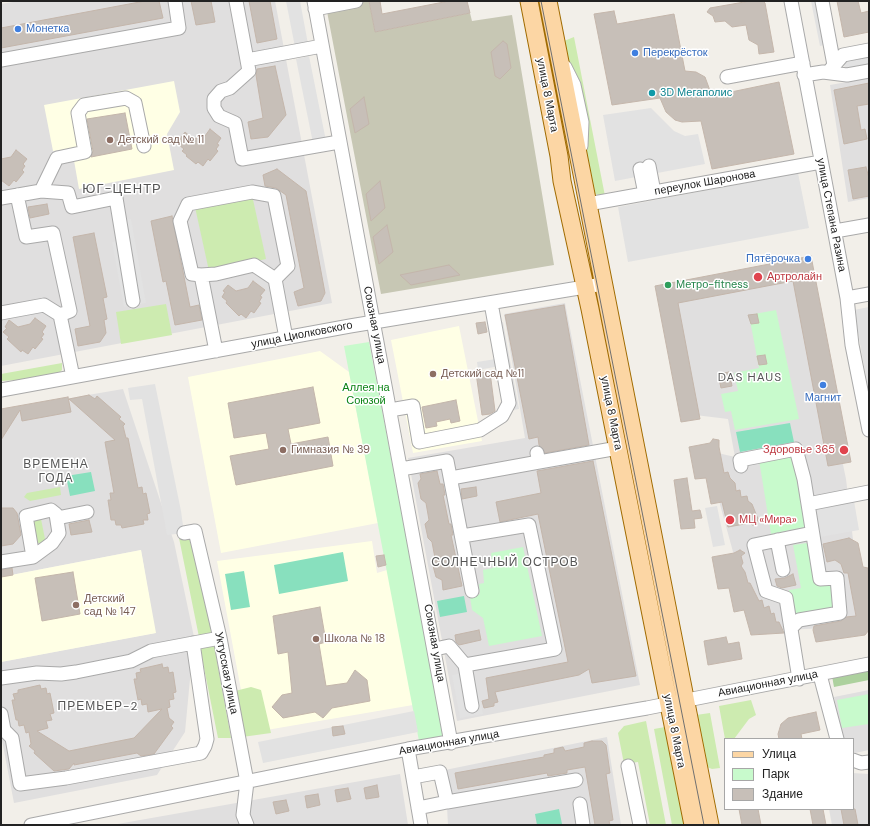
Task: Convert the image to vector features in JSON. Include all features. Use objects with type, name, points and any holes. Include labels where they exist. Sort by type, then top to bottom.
[{"type":"main road","name":"улица 8 Марта","points":[[529,1],[530,22],[559,156],[562,181],[618,448],[677,702],[710,825]]},
{"type":"main road","name":"улица 8 Марта","points":[[548,1],[603,284],[677,702],[693,825]]},
{"type":"street","points":[[1,60],[179,28],[175,1]]},
{"type":"street","points":[[236,1],[249,71],[230,88],[221,91],[214,99],[214,108],[219,116],[235,123],[242,159],[340,142]]},
{"type":"street","points":[[315,5],[356,1]]},
{"type":"street","name":"улица Степана Разина","points":[[792,1],[803,69],[847,298],[852,345],[869,430]]},
{"type":"street","points":[[822,1],[831,69]]},
{"type":"street","name":"Союзная улица","points":[[315,5],[435,649],[451,743]]},
{"type":"street","points":[[247,60],[322,46]]},
{"type":"street","points":[[831,69],[843,55],[869,50]]},
{"type":"street","points":[[727,77],[803,69],[831,69],[847,75],[869,71]]},
{"type":"street","points":[[41,191],[57,158],[85,152],[78,113],[84,105],[126,98],[136,103],[144,146]]},
{"type":"street","name":"переулок Шаронова","points":[[588,204],[821,162]]},
{"type":"street","points":[[645,168],[650,193]]},
{"type":"street","points":[[1,198],[41,191],[68,193],[72,208],[116,198],[133,301]]},
{"type":"street","points":[[275,279],[288,266],[274,196],[252,192],[188,204],[180,221],[192,274],[216,274],[254,266],[275,279],[286,338]]},
{"type":"street","points":[[17,195],[26,237],[53,233],[70,311],[60,315]]},
{"type":"street","points":[[834,231],[869,225]]},
{"type":"street","points":[[201,274],[216,351]]},
{"type":"street","name":"улица Циолковского","points":[[1,390],[373,322],[603,284]]},
{"type":"street","points":[[847,298],[869,294]]},
{"type":"street","points":[[390,410],[413,406],[419,442],[480,430],[502,416],[509,403],[491,303]]},
{"type":"street","points":[[1,313],[44,305],[60,315],[73,377]]},
{"type":"street","points":[[451,478],[618,448]]},
{"type":"street","points":[[741,466],[740,460],[796,449],[815,535],[820,579],[837,578],[840,613],[799,620],[791,628]]},
{"type":"street","points":[[401,469],[447,461],[472,591]]},
{"type":"street","points":[[808,504],[869,492]]},
{"type":"street","points":[[1,562],[33,557],[52,543],[59,533],[56,514],[51,510],[26,516],[33,557]]},
{"type":"street","points":[[56,518],[87,512]]},
{"type":"street","points":[[462,536],[529,525],[555,649],[465,665]]},
{"type":"street","name":"Уктусская улица","points":[[184,533],[195,531],[220,638],[247,782],[243,815],[247,825]]},
{"type":"street","points":[[799,679],[786,598],[766,591],[754,545],[777,540],[815,535]]},
{"type":"street","points":[[777,540],[783,570]]},
{"type":"street","points":[[1,678],[37,673],[61,674],[76,672],[131,661],[151,651],[220,638]]},
{"type":"street","points":[[1,714],[4,730],[12,738],[20,784],[66,778],[201,753],[207,739],[193,643]]},
{"type":"street","points":[[435,649],[452,643],[465,665],[472,706]]},
{"type":"street","name":"Авиационная улица","points":[[31,825],[408,749],[451,743],[677,702],[820,675],[869,664]]},
{"type":"street","points":[[820,675],[837,738]]},
{"type":"street","points":[[408,749],[421,825]]},
{"type":"street","points":[[854,760],[861,763],[869,762]]},
{"type":"street","points":[[628,766],[640,825]]},
{"type":"street","points":[[413,777],[440,772],[447,802]]},
{"type":"street","points":[[418,808],[576,780]]},
{"type":"street","points":[[580,804],[582,825]]},
{"type":"shaded area","points":[[19,1],[275,1],[332,303],[1,366],[1,4]]},
{"type":"shaded area","points":[[286,1],[300,1],[308,44],[295,47]]},
{"type":"shaded area","points":[[325,1],[369,1],[375,32],[470,13],[472,21],[512,15],[554,265],[381,294]]},
{"type":"shaded area","points":[[811,1],[818,1],[827,44],[820,46]]},
{"type":"shaded area","points":[[869,53],[869,65],[845,70],[843,58]]},
{"type":"shaded area","points":[[309,56],[326,141],[313,143],[296,59]]},
{"type":"shaded area","points":[[869,78],[869,198],[848,202],[830,85]]},
{"type":"shaded area","name":"Детский сад № 11","points":[[174,81],[180,112],[167,134],[174,170],[79,189],[72,149],[53,151],[44,105]]},
{"type":"shaded area","points":[[651,108],[674,131],[685,136],[698,134],[705,164],[615,181],[603,115]]},
{"type":"shaded area","points":[[798,173],[809,228],[628,262],[618,207]]},
{"type":"shaded area","points":[[131,219],[146,303],[124,307],[112,242],[121,240],[117,221]]},
{"type":"shaded area","points":[[803,271],[846,479],[863,626],[766,631],[746,599],[705,450],[735,457],[728,419],[687,414],[669,293]]},
{"type":"shaded area","points":[[565,303],[640,685],[457,721],[408,458],[525,438],[504,314]]},
{"type":"shaded area","points":[[869,307],[869,394],[854,310]]},
{"type":"shaded area","points":[[503,322],[519,409],[513,410],[505,365],[478,370],[477,362],[502,358],[496,323]]},
{"type":"shaded area","name":"Детский сад №11","points":[[459,326],[482,441],[413,453],[391,340]]},
{"type":"shaded area","name":"Гимназия № 39","points":[[320,351],[349,372],[378,523],[221,553],[188,377]]},
{"type":"shaded area","points":[[155,384],[181,511],[184,533],[167,535],[142,399],[130,400],[128,388]]},
{"type":"shaded area","points":[[123,389],[174,542],[194,637],[185,732],[157,775],[14,803],[1,735],[1,662],[155,633],[141,550],[1,577],[1,410]]},
{"type":"shaded area","points":[[854,501],[859,530],[820,537],[815,509]]},
{"type":"shaded area","points":[[717,506],[725,545],[713,547],[705,508]]},
{"type":"shaded area","name":"Школа № 18","points":[[372,541],[377,573],[387,570],[413,705],[249,733],[217,561]]},
{"type":"shaded area","name":"Детский сад № 147","points":[[141,550],[156,633],[1,662],[1,577]]},
{"type":"shaded area","points":[[474,671],[483,714],[460,718],[452,675]]},
{"type":"shaded area","points":[[869,690],[869,750],[855,753],[854,738],[842,738],[834,697]]},
{"type":"shaded area","points":[[414,711],[418,732],[263,763],[258,742]]},
{"type":"shaded area","points":[[607,737],[621,825],[448,825],[445,770]]},
{"type":"shaded area","points":[[854,773],[869,774],[869,825],[832,825],[829,810],[854,810]]},
{"type":"shaded area","points":[[400,774],[408,825],[112,825]]},
{"type":"green space","points":[[574,37],[605,196],[594,194],[585,164],[587,136],[561,51],[564,41]]},
{"type":"green space","points":[[252,195],[266,259],[209,271],[195,207]]},
{"type":"green space","points":[[166,304],[172,335],[121,344],[116,312]]},
{"type":"green space","points":[[776,310],[799,419],[735,430],[731,411],[725,412],[721,394],[738,391],[734,373],[759,368],[749,315]]},
{"type":"green space","name":"Аллея на Союзой","points":[[369,342],[444,736],[419,741],[344,346]]},
{"type":"green space","points":[[62,363],[62,370],[59,373],[33,379],[1,381],[1,374]]},
{"type":"green space","points":[[790,423],[794,442],[740,452],[736,432]]},
{"type":"green space","points":[[792,454],[805,527],[771,534],[759,460]]},
{"type":"green space","points":[[91,472],[95,491],[70,496],[66,476]]},
{"type":"green space","points":[[60,487],[61,495],[30,501],[24,497],[27,493]]},
{"type":"green space","points":[[41,519],[45,539],[41,543],[38,543],[31,520]]},
{"type":"green space","points":[[190,537],[194,542],[211,631],[210,635],[199,637],[179,538]]},
{"type":"green space","points":[[807,543],[816,583],[831,581],[835,610],[793,617],[789,590],[801,588],[793,545]]},
{"type":"green space","points":[[523,547],[542,636],[489,646],[483,618],[472,610],[470,597],[480,594],[479,584],[484,583],[483,570],[493,568],[491,553]]},
{"type":"green space","points":[[343,552],[348,581],[279,594],[274,565]]},
{"type":"green space","points":[[244,571],[250,607],[231,610],[225,574]]},
{"type":"green space","points":[[464,596],[467,612],[440,617],[437,601]]},
{"type":"green space","points":[[214,645],[231,738],[218,738],[200,648]]},
{"type":"green space","points":[[869,669],[869,680],[834,687],[832,676]]},
{"type":"green space","points":[[251,687],[261,690],[271,733],[242,737],[235,691]]},
{"type":"green space","points":[[869,694],[869,724],[842,728],[837,700]]},
{"type":"green space","points":[[751,700],[756,715],[749,719],[735,738],[725,738],[719,706]]},
{"type":"green space","points":[[710,713],[720,768],[712,769],[707,767],[696,715]]},
{"type":"green space","points":[[646,721],[666,825],[650,825],[638,762],[624,764],[618,733],[624,726]]},
{"type":"green space","points":[[665,727],[685,825],[672,825],[654,729]]},
{"type":"green space","points":[[559,809],[562,824],[537,825],[535,814]]},
{"type":"building","points":[[145,1],[159,1],[163,18],[1,48],[1,28]]},
{"type":"building","points":[[191,1],[211,1],[215,22],[196,25]]},
{"type":"building","points":[[249,1],[270,1],[277,39],[257,43]]},
{"type":"building","points":[[369,1],[380,1],[382,14],[449,1],[467,1],[470,13],[375,32]]},
{"type":"building","points":[[750,1],[763,1],[765,3],[774,52],[759,54],[758,45],[749,40],[746,25],[732,27],[725,21],[715,22],[713,16],[707,12],[710,8]]},
{"type":"building","points":[[837,1],[858,1],[861,13],[869,11],[869,32],[844,37]]},
{"type":"building","points":[[614,11],[617,24],[674,14],[685,71],[696,72],[705,77],[712,96],[779,82],[794,154],[712,169],[701,121],[682,122],[675,120],[666,112],[660,98],[612,105],[594,14]]},
{"type":"building","points":[[503,41],[507,44],[511,68],[500,79],[495,76],[491,52]]},
{"type":"building","points":[[275,66],[286,115],[268,137],[251,139],[248,122],[263,118],[256,75],[257,69]]},
{"type":"building","points":[[869,83],[869,104],[857,106],[861,130],[865,129],[867,139],[844,144],[834,90]]},
{"type":"building","points":[[364,97],[369,124],[355,133],[350,109]]},
{"type":"building","points":[[125,113],[132,149],[91,157],[93,151],[87,119]]},
{"type":"building","points":[[210,129],[221,138],[217,144],[219,145],[216,149],[218,151],[210,161],[208,159],[203,166],[198,162],[196,164],[182,151],[184,149],[179,145],[182,140],[180,139],[185,132],[193,139],[205,136]]},
{"type":"building","points":[[16,150],[27,159],[23,164],[25,166],[22,170],[24,172],[16,182],[14,180],[9,186],[1,180],[1,159],[11,157]]},
{"type":"building","points":[[866,167],[869,178],[869,196],[853,199],[848,170]]},
{"type":"building","points":[[277,169],[306,191],[325,293],[321,301],[298,306],[294,292],[304,288],[286,195],[276,188],[265,186],[263,175]]},
{"type":"building","points":[[380,181],[385,208],[371,221],[366,194]]},
{"type":"building","points":[[47,204],[49,214],[30,218],[28,207]]},
{"type":"building","points":[[172,216],[190,307],[199,305],[202,320],[175,325],[166,281],[163,282],[151,221]]},
{"type":"building","points":[[387,225],[393,252],[379,264],[373,237]]},
{"type":"building","points":[[94,233],[107,297],[103,298],[107,319],[104,320],[106,333],[100,342],[78,346],[75,329],[90,326],[73,237]]},
{"type":"building","points":[[811,256],[851,462],[828,466],[793,281],[678,303],[700,419],[681,422],[655,286]]},
{"type":"building","points":[[449,265],[460,275],[411,285],[400,275]]},
{"type":"building","points":[[253,281],[265,290],[260,296],[262,297],[259,302],[261,303],[254,313],[251,311],[246,318],[241,314],[239,316],[222,297],[225,292],[223,291],[228,285],[236,291],[248,288]]},
{"type":"building","points":[[564,305],[589,445],[545,453],[539,445],[538,437],[529,439],[505,315]]},
{"type":"building","points":[[757,314],[759,323],[751,324],[748,315]]},
{"type":"building","points":[[35,318],[46,326],[42,332],[44,334],[41,338],[43,339],[35,349],[33,347],[28,354],[22,350],[21,352],[7,339],[9,337],[3,332],[7,328],[5,327],[9,320],[18,327],[30,324]]},
{"type":"building","points":[[485,322],[487,332],[478,334],[476,323]]},
{"type":"building","points":[[765,355],[767,364],[759,365],[757,356]]},
{"type":"building","points":[[490,372],[495,411],[490,414],[482,415],[476,373]]},
{"type":"building","points":[[729,372],[732,386],[721,388],[718,374]]},
{"type":"building","points":[[313,387],[320,423],[288,429],[291,444],[328,437],[333,466],[236,485],[230,456],[269,449],[266,433],[234,438],[228,403]]},
{"type":"building","points":[[89,395],[95,399],[97,396],[121,417],[119,419],[125,424],[123,426],[126,438],[128,438],[138,488],[142,487],[143,494],[146,493],[150,513],[147,514],[148,520],[143,520],[144,524],[122,528],[121,525],[116,525],[115,520],[111,520],[108,500],[111,500],[110,493],[114,493],[105,442],[115,440],[69,399]]},
{"type":"building","points":[[68,397],[71,412],[22,421],[20,410],[1,440],[1,409]]},
{"type":"building","points":[[456,400],[460,421],[451,423],[450,419],[436,422],[437,426],[426,428],[422,407]]},
{"type":"building","points":[[713,439],[719,440],[724,473],[728,472],[730,478],[735,483],[736,491],[740,490],[741,497],[747,496],[748,501],[752,504],[758,519],[757,525],[752,525],[750,523],[728,527],[722,502],[711,504],[706,478],[695,479],[689,447],[710,443]]},
{"type":"building","points":[[593,461],[636,676],[592,683],[589,669],[579,675],[495,692],[498,702],[494,703],[494,706],[484,708],[482,701],[489,699],[486,678],[568,662],[538,514],[500,522],[496,502],[541,493],[537,471]]},
{"type":"building","points":[[437,471],[440,484],[443,484],[445,495],[443,495],[449,524],[451,524],[453,535],[451,535],[462,586],[443,590],[442,580],[436,577],[432,562],[435,558],[432,542],[428,538],[425,524],[429,520],[426,503],[421,499],[418,483],[421,479],[420,474]]},
{"type":"building","points":[[687,478],[692,511],[700,510],[702,518],[694,519],[695,528],[681,529],[674,480]]},
{"type":"building","points":[[476,487],[477,496],[462,499],[461,489]]},
{"type":"building","points":[[1,508],[13,508],[17,513],[21,535],[13,544],[1,546]]},
{"type":"building","points":[[89,520],[92,532],[71,535],[69,524]]},
{"type":"building","points":[[849,538],[858,543],[863,567],[868,568],[869,630],[865,635],[816,642],[813,630],[814,626],[841,621],[846,617],[856,616],[848,573],[844,573],[841,564],[835,560],[827,562],[823,544]]},
{"type":"building","points":[[740,550],[745,553],[741,556],[743,563],[741,566],[745,572],[748,583],[750,583],[759,601],[762,600],[764,608],[769,606],[771,614],[774,613],[776,622],[779,622],[784,633],[751,635],[744,610],[734,612],[729,588],[718,589],[712,557],[734,553]]},
{"type":"building","points":[[384,555],[386,565],[378,567],[376,556]]},
{"type":"building","points":[[12,568],[13,575],[1,577],[1,570]]},
{"type":"building","points":[[73,572],[80,614],[42,621],[35,578]]},
{"type":"building","points":[[793,574],[796,585],[782,588],[777,586],[775,579],[785,578]]},
{"type":"building","points":[[320,607],[326,642],[319,644],[326,686],[347,683],[355,670],[367,680],[370,701],[332,708],[323,718],[315,712],[283,718],[272,707],[282,695],[292,693],[288,652],[278,654],[273,616]]},
{"type":"building","points":[[479,630],[481,640],[459,645],[456,642],[455,635]]},
{"type":"building","points":[[726,637],[728,644],[739,642],[742,659],[708,665],[704,641]]},
{"type":"building","points":[[162,664],[163,668],[168,667],[169,673],[173,672],[176,692],[173,693],[174,699],[169,700],[170,707],[167,708],[169,718],[174,722],[171,726],[173,728],[154,754],[141,756],[137,753],[74,765],[74,763],[69,769],[54,771],[34,753],[35,751],[29,746],[31,744],[29,732],[26,733],[24,725],[19,726],[18,720],[16,720],[12,700],[15,700],[13,694],[18,693],[18,690],[40,685],[41,689],[46,688],[47,694],[50,693],[54,713],[50,714],[52,720],[46,721],[48,728],[37,731],[69,751],[134,738],[162,709],[148,712],[147,704],[142,705],[141,699],[138,700],[134,679],[137,679],[136,673],[141,672],[140,669]]},
{"type":"building","points":[[816,712],[820,730],[801,734],[802,738],[779,738],[778,734],[781,724],[788,718]]},
{"type":"building","points":[[343,726],[345,734],[333,736],[332,727]]},
{"type":"building","points":[[602,741],[606,745],[610,773],[606,774],[613,820],[609,821],[610,825],[595,825],[585,767],[567,770],[567,773],[548,776],[547,773],[458,789],[455,773],[544,757],[544,755],[554,753],[554,749],[563,747],[565,751],[584,747],[584,743]]},
{"type":"building","points":[[377,785],[379,797],[366,799],[364,788]]},
{"type":"building","points":[[348,788],[351,799],[337,802],[335,790]]},
{"type":"building","points":[[318,794],[320,805],[307,808],[305,796]]},
{"type":"building","points":[[286,800],[289,811],[276,814],[273,802]]},
{"type":"building","points":[[855,809],[858,825],[844,825],[841,810]]},
{"type":"building","points":[[739,810],[758,810],[761,825],[742,825]]},
{"type":"building","points":[[810,810],[823,810],[826,825],[813,825]]},
{"type":"tram line","points":[[541,1],[704,825]]},
{"type":"place","name":"Монетка","points":[[18,29]]},
{"type":"place","name":"Перекрёсток","points":[[635,53]]},
{"type":"place","name":"3D Мегаполис","points":[[652,93]]},
{"type":"place","name":"Детский сад № 11","points":[[110,140]]},
{"type":"place","name":"Пятёрочка","points":[[808,259]]},
{"type":"place","name":"Артролайн","points":[[758,277]]},
{"type":"place","name":"Метро-fitness","points":[[668,285]]},
{"type":"place","name":"Детский сад №11","points":[[433,374]]},
{"type":"place","name":"Магнит","points":[[823,385]]},
{"type":"place","name":"Гимназия № 39","points":[[283,450]]},
{"type":"place","name":"Здоровье 365","points":[[844,450]]},
{"type":"place","name":"МЦ «Мира»","points":[[730,520]]},
{"type":"place","name":"Детский сад № 147","points":[[76,605]]},
{"type":"place","name":"Школа № 18","points":[[316,639]]},
{"type":"district","name":"ЮГ-ЦЕНТР","points":[[122,190]]},
{"type":"district","name":"DAS HAUS","points":[[750,378]]},
{"type":"district","name":"ВРЕМЕНА ГОДА","points":[[56,472]]},
{"type":"district","name":"СОЛНЕЧНЫЙ ОСТРОВ","points":[[505,563]]},
{"type":"district","name":"ПРЕМЬЕР-2","points":[[98,707]]}]
